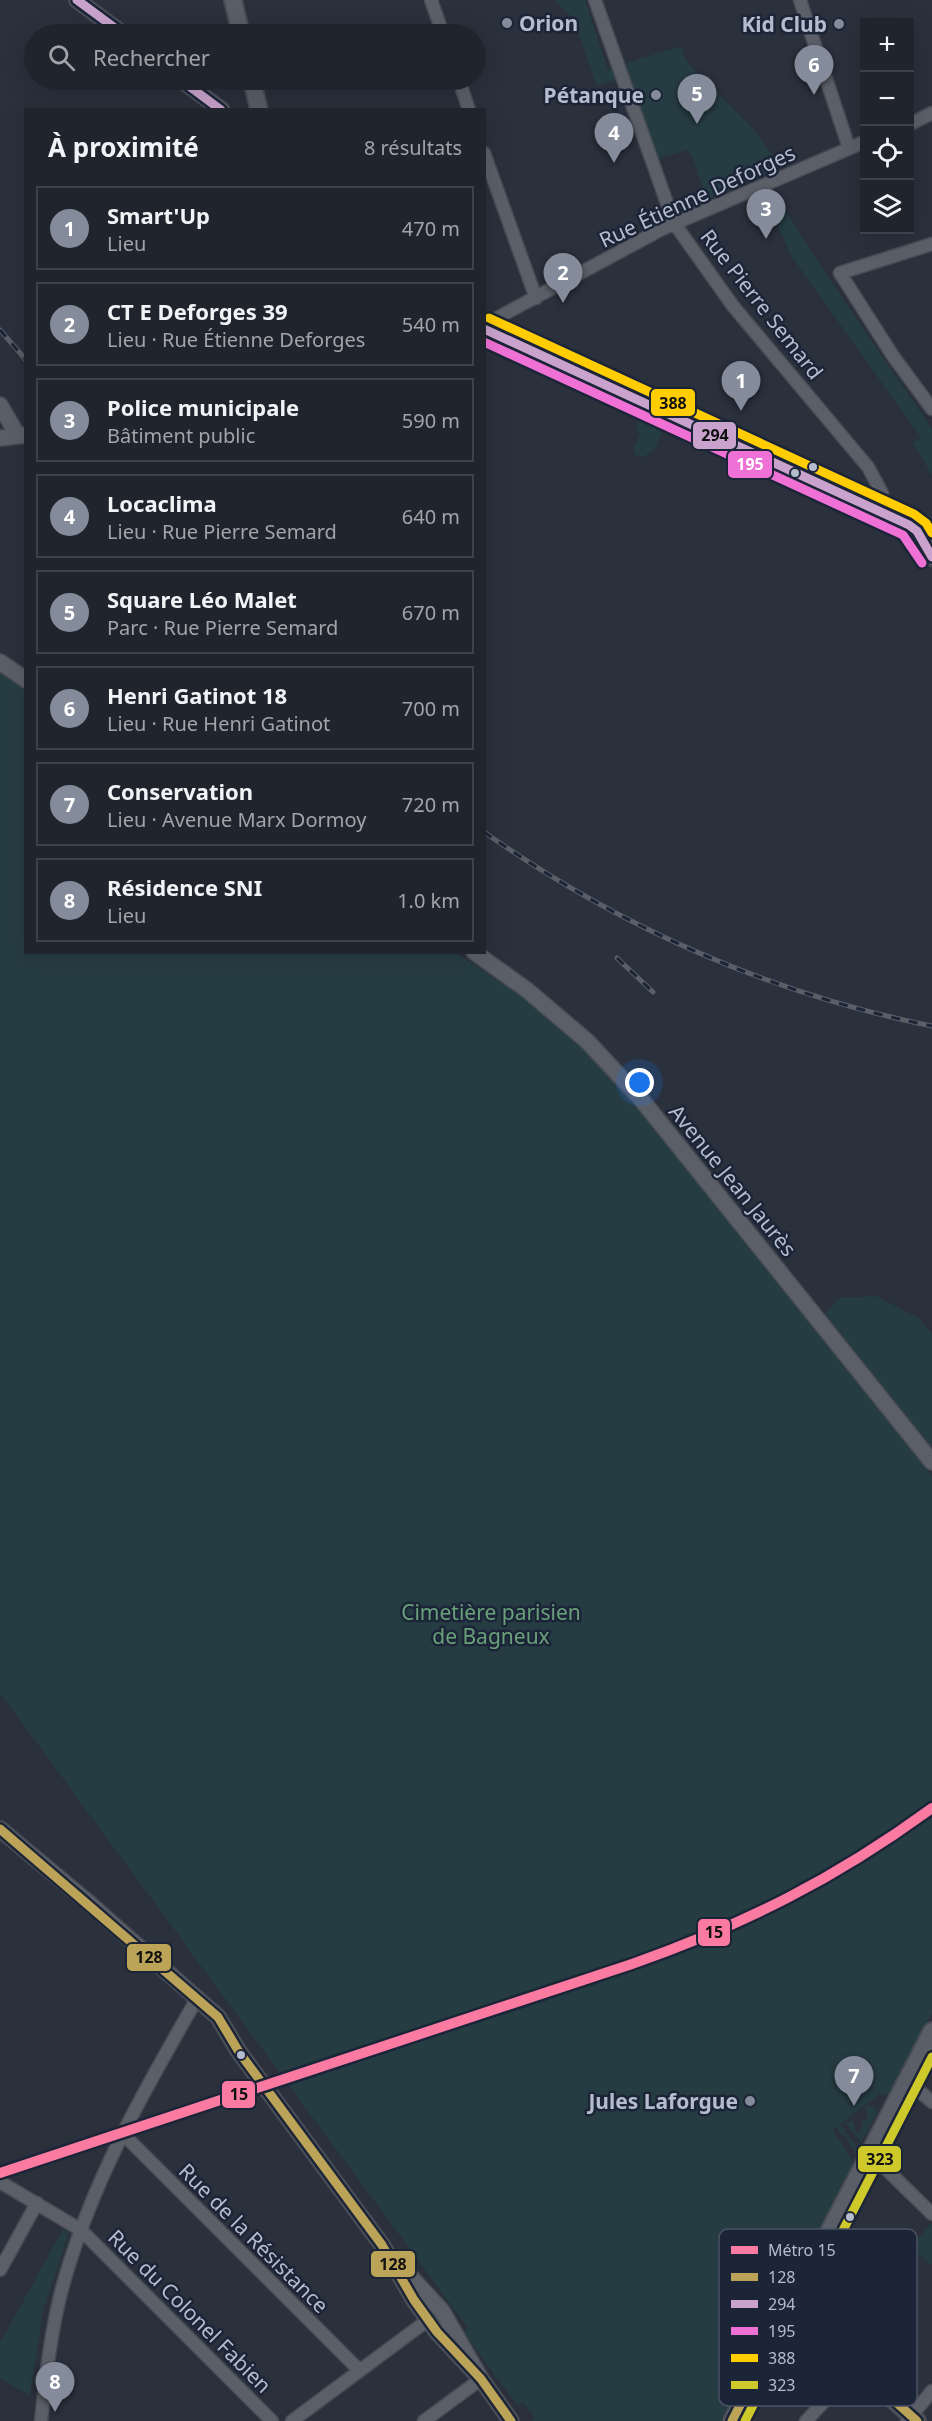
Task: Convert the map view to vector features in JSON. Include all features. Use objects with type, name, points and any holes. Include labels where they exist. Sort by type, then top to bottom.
[{"type":"main road","points":[[233,0],[239,24]]},
{"type":"main road","points":[[254,90],[259,108]]},
{"type":"main road","points":[[486,328],[809,477],[932,528]]},
{"type":"main road","points":[[875,503],[914,528],[930,545]]},
{"type":"main road","points":[[830,2229],[932,2031]]},
{"type":"main road","points":[[732,2421],[740,2406]]},
{"type":"main road","points":[[898,2406],[912,2419]]},
{"type":"street","points":[[77,0],[109,24]]},
{"type":"street","points":[[431,0],[439,24]]},
{"type":"street","name":"Rue Pierre Semard","points":[[595,0],[674,224],[733,306],[878,481],[882,493],[875,503]]},
{"type":"street","points":[[801,6],[849,147]]},
{"type":"street","points":[[195,90],[219,108]]},
{"type":"street","points":[[462,90],[468,108]]},
{"type":"street","points":[[914,122],[932,113]]},
{"type":"street","name":"Rue Étienne Deforges","points":[[486,326],[674,224],[860,143]]},
{"type":"street","points":[[486,159],[536,298]]},
{"type":"street","points":[[932,244],[840,273],[893,356],[932,409]]},
{"type":"street","points":[[0,405],[22,435],[0,438]]},
{"type":"street","points":[[0,662],[24,679]]},
{"type":"street","name":"Avenue Jean Jaurès","points":[[477,954],[527,990],[587,1041],[641,1099],[932,1462]]},
{"type":"street","points":[[0,1830],[204,2003],[224,2024],[239,2052]]},
{"type":"street","points":[[61,1881],[103,1923],[194,2004],[239,2052],[382,2245],[428,2320],[481,2379]]},
{"type":"street","points":[[40,2421],[57,2312],[81,2230],[133,2110],[194,2004]]},
{"type":"street","points":[[907,2080],[932,2102]]},
{"type":"street","name":"Rue de la Résistance","points":[[122,2133],[358,2370]]},
{"type":"street","points":[[868,2156],[879,2162],[932,2214]]},
{"type":"street","name":"Rue du Colonel Fabien","points":[[0,2182],[81,2230],[272,2421]]},
{"type":"street","points":[[0,2270],[4,2253],[37,2204]]},
{"type":"street","points":[[382,2245],[442,2311],[481,2379],[511,2421]]},
{"type":"street","points":[[292,2421],[428,2320]]},
{"type":"street","points":[[424,2421],[481,2379]]},
{"type":"street","points":[[912,2419],[932,2391]]},
{"type":"street","points":[[806,2421],[820,2406]]},
{"type":"green space","points":[[554,0],[585,0],[608,70],[613,68],[617,79],[597,86],[573,18]]},
{"type":"green space","points":[[681,46],[686,61],[757,133],[781,167],[707,200],[692,155],[688,150],[657,159],[624,64]]},
{"type":"green space","points":[[773,191],[820,265],[932,429],[932,475],[912,442],[922,439],[792,257],[764,195]]},
{"type":"green space","points":[[639,420],[663,430],[654,450],[643,457],[636,456],[633,449],[640,434],[636,427]]},
{"type":"green space","points":[[899,503],[932,517],[932,524],[897,506]]},
{"type":"green space","name":"Cimetière parisien de Bagneux","points":[[0,669],[24,688],[24,954],[458,954],[520,995],[581,1047],[624,1092],[932,1476],[932,2013],[889,2096],[879,2094],[833,2130],[854,2164],[821,2229],[719,2229],[719,2406],[731,2406],[723,2421],[531,2421],[535,2418],[523,2402],[517,2405],[463,2332],[468,2328],[0,1693]]},
{"type":"green space","points":[[876,1296],[919,1318],[932,1334],[932,1447],[825,1314],[839,1298]]},
{"type":"green space","points":[[866,2106],[872,2106],[878,2112],[861,2142],[846,2123],[853,2120],[856,2132],[860,2133],[862,2122],[868,2117]]},
{"type":"green space","points":[[841,2125],[859,2150],[857,2155],[846,2137],[839,2133],[838,2126]]},
{"type":"green space","points":[[932,2223],[932,2264],[930,2264],[918,2254],[918,2238]]},
{"type":"green space","points":[[63,2229],[69,2232],[43,2310],[30,2395],[0,2379],[0,2343]]},
{"type":"railway","points":[[0,330],[24,358]]},
{"type":"railway","points":[[486,833],[588,898],[698,953],[813,996],[932,1026]]},
{"type":"railway","points":[[617,958],[653,992]]},
{"type":"metro line","name":"15","points":[[0,2173],[673,1949],[788,1898],[860,1857],[932,1808]]},
{"type":"transit line","name":"294","points":[[77,0],[109,24]]},
{"type":"transit line","name":"294","points":[[194,90],[218,108]]},
{"type":"transit line","name":"388","points":[[489,318],[914,514],[926,523],[932,533]]},
{"type":"transit line","name":"294","points":[[486,330],[909,525],[917,531],[932,557]]},
{"type":"transit line","name":"195","points":[[486,343],[903,535],[922,563]]},
{"type":"transit line","name":"128","points":[[0,1829],[218,2017],[239,2052],[382,2245],[414,2300],[437,2332],[481,2379],[511,2421]]},
{"type":"transit line","name":"323","points":[[844,2229],[932,2057]]},
{"type":"transit line","name":"128","points":[[732,2421],[740,2406]]},
{"type":"transit line","name":"323","points":[[745,2421],[753,2406]]},
{"type":"transit line","name":"128","points":[[900,2406],[917,2421]]},
{"type":"place","name":"Orion","points":[[507,23]]},
{"type":"place","name":"Kid Club","points":[[839,24]]},
{"type":"place","name":"Pétanque","points":[[656,95]]},
{"type":"place","name":"Henri Gatinot 18","points":[[814,95]]},
{"type":"place","name":"Square Léo Malet","points":[[697,124]]},
{"type":"place","name":"Locaclima","points":[[614,163]]},
{"type":"place","name":"Police municipale","points":[[766,239]]},
{"type":"place","name":"CT E Deforges 39","points":[[563,303]]},
{"type":"place","name":"Smart'Up","points":[[741,411]]},
{"type":"place","name":"Jules Laforgue","points":[[750,2101]]},
{"type":"place","name":"Conservation","points":[[854,2106]]},
{"type":"place","name":"Résidence SNI","points":[[55,2412]]}]
